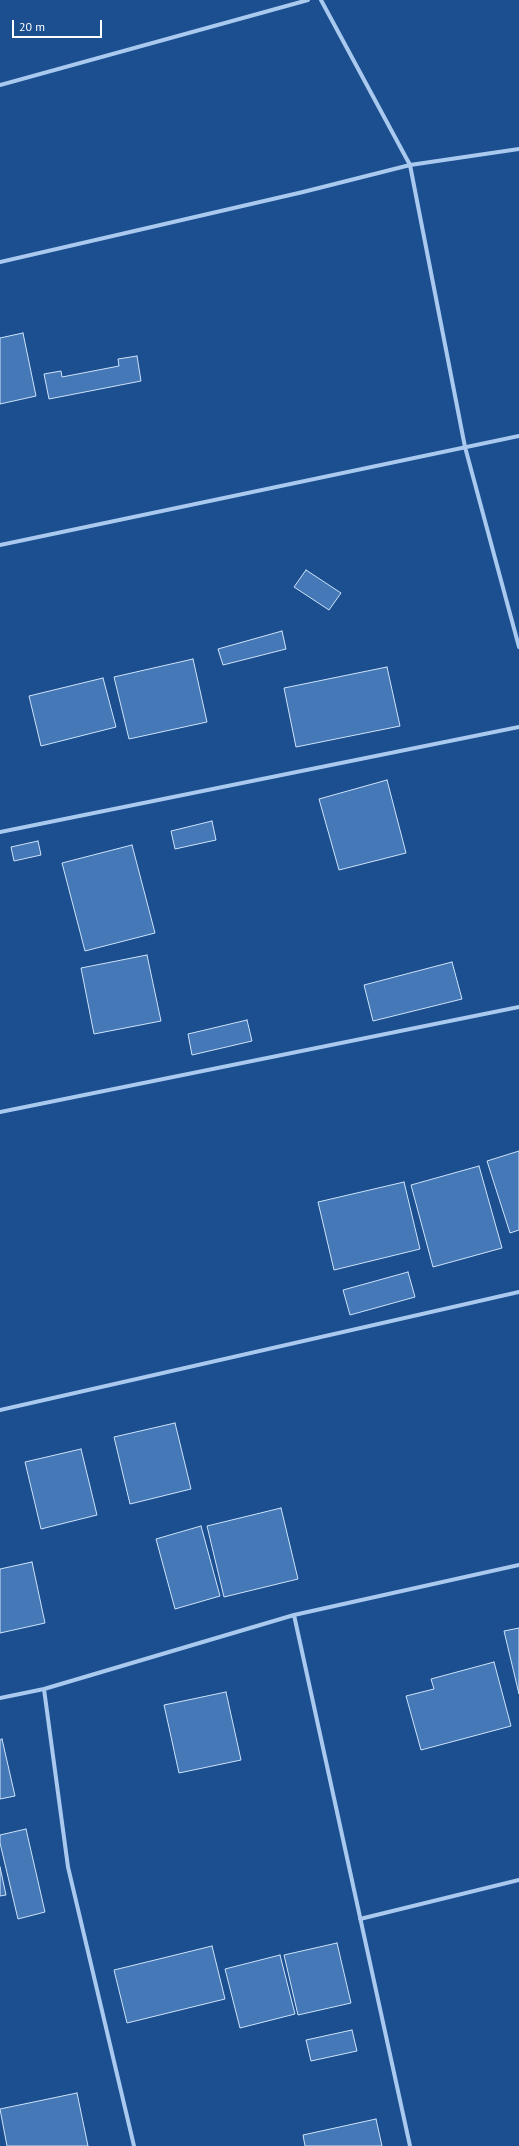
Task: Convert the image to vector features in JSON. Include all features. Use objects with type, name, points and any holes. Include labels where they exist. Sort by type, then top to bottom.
[{"type":"street","points":[[0,85],[308,0]]},
{"type":"street","points":[[321,0],[410,165],[465,447],[519,647]]},
{"type":"street","points":[[0,262],[303,192],[410,165],[519,149]]},
{"type":"street","points":[[0,545],[519,436]]},
{"type":"street","points":[[0,832],[519,727]]},
{"type":"street","points":[[0,1112],[519,1007]]},
{"type":"street","points":[[0,1410],[519,1292]]},
{"type":"street","points":[[0,1698],[44,1689],[294,1615],[519,1565]]},
{"type":"street","points":[[294,1615],[410,2146]]},
{"type":"street","points":[[44,1689],[68,1867],[134,2146]]},
{"type":"street","points":[[360,1919],[519,1880]]},
{"type":"building","points":[[23,333],[36,396],[0,404],[0,338]]},
{"type":"building","points":[[137,356],[141,381],[49,399],[44,374],[61,371],[62,377],[119,366],[118,359]]},
{"type":"building","points":[[306,570],[341,593],[329,610],[294,587]]},
{"type":"building","points":[[282,631],[286,649],[223,665],[218,649]]},
{"type":"building","points":[[193,659],[207,722],[129,739],[114,677]]},
{"type":"building","points":[[387,667],[400,726],[296,747],[284,688]]},
{"type":"building","points":[[103,678],[116,727],[41,746],[29,696]]},
{"type":"building","points":[[387,780],[406,853],[339,870],[319,799]]},
{"type":"building","points":[[212,821],[216,840],[175,849],[171,831]]},
{"type":"building","points":[[38,841],[41,855],[14,861],[11,847]]},
{"type":"building","points":[[132,845],[155,933],[85,951],[62,863]]},
{"type":"building","points":[[147,955],[161,1021],[94,1034],[81,968]]},
{"type":"building","points":[[452,962],[462,999],[373,1021],[364,985]]},
{"type":"building","points":[[247,1020],[252,1041],[192,1055],[188,1034]]},
{"type":"building","points":[[519,1151],[519,1230],[510,1233],[487,1161]]},
{"type":"building","points":[[479,1166],[502,1248],[433,1267],[411,1185]]},
{"type":"building","points":[[404,1182],[420,1249],[334,1270],[318,1202]]},
{"type":"building","points":[[408,1272],[415,1297],[350,1315],[343,1290]]},
{"type":"building","points":[[175,1423],[191,1489],[130,1504],[114,1437]]},
{"type":"building","points":[[81,1449],[97,1515],[41,1529],[25,1462]]},
{"type":"building","points":[[281,1508],[298,1579],[224,1597],[207,1526]]},
{"type":"building","points":[[201,1526],[220,1596],[175,1609],[156,1539]]},
{"type":"building","points":[[32,1562],[45,1623],[0,1633],[0,1569]]},
{"type":"building","points":[[519,1628],[519,1694],[504,1631]]},
{"type":"building","points":[[494,1662],[511,1726],[421,1750],[406,1696],[434,1689],[431,1679]]},
{"type":"building","points":[[226,1692],[241,1760],[179,1773],[164,1705]]},
{"type":"building","points":[[2,1739],[15,1796],[0,1799],[0,1740]]},
{"type":"building","points":[[26,1829],[45,1912],[18,1919],[0,1843],[0,1835]]},
{"type":"building","points":[[0,1867],[6,1895],[0,1896]]},
{"type":"building","points":[[337,1943],[351,2003],[298,2015],[284,1955]]},
{"type":"building","points":[[212,1946],[225,1999],[127,2023],[114,1970]]},
{"type":"building","points":[[280,1955],[295,2014],[240,2028],[225,1969]]},
{"type":"building","points":[[352,2030],[357,2051],[311,2061],[306,2040]]},
{"type":"building","points":[[77,2093],[88,2146],[7,2146],[0,2109]]},
{"type":"building","points":[[376,2119],[382,2146],[305,2146],[303,2135]]}]
